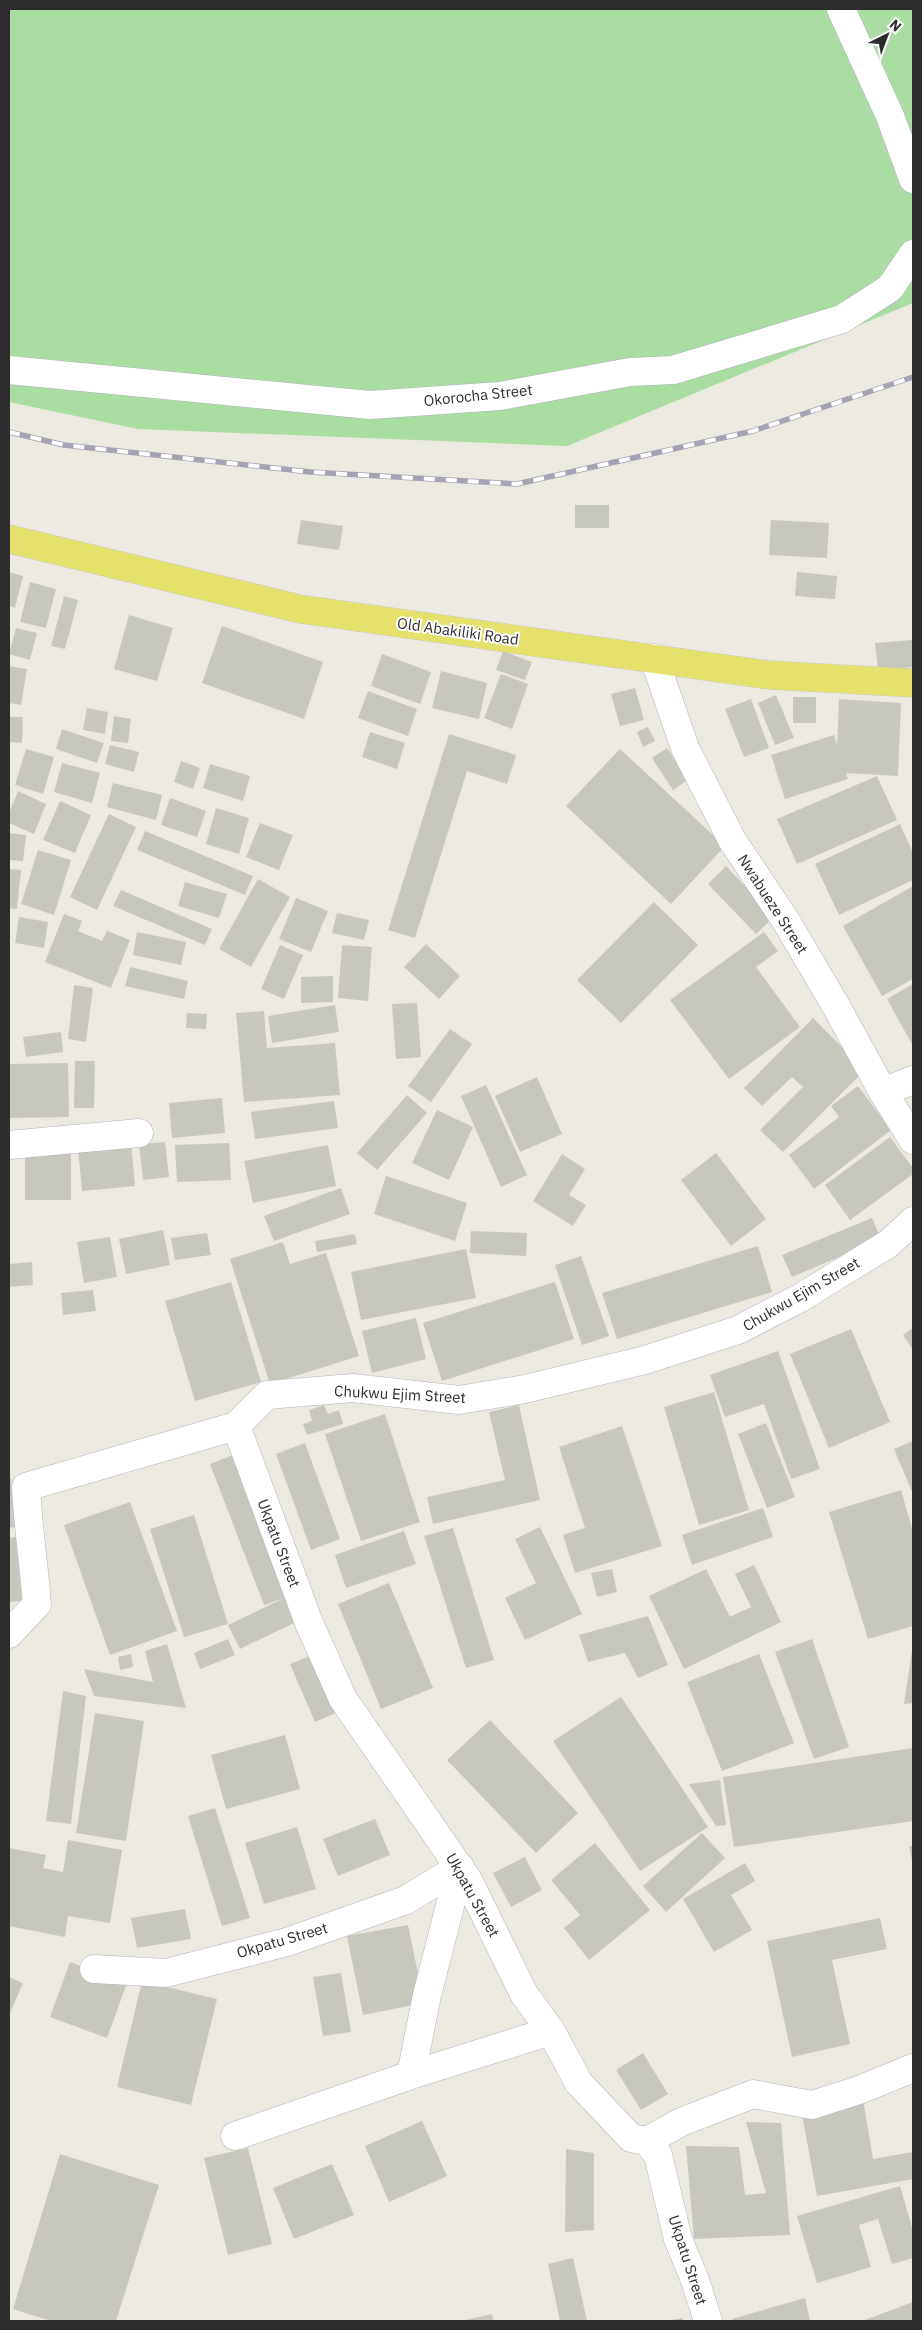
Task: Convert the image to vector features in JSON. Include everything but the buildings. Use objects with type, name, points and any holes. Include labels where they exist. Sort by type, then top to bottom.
[{"type":"main road","name":"Old Abakiliki Road","points":[[9,539],[300,609],[768,675],[913,683]]},
{"type":"street","points":[[841,9],[890,116],[913,179]]},
{"type":"street","name":"Okorocha Street","points":[[9,370],[370,405],[500,396],[630,372],[673,370],[842,319],[890,288],[913,254]]},
{"type":"street","name":"Nwabueze Street","points":[[654,658],[685,748],[732,840],[791,930],[836,1006],[883,1092],[913,1140]]},
{"type":"street","points":[[883,1092],[913,1080]]},
{"type":"street","points":[[9,1144],[139,1133]]},
{"type":"street","name":"Chukwu Ejim Street","points":[[9,1634],[37,1604],[33,1549],[28,1531],[26,1487],[236,1426],[266,1395],[353,1388],[459,1400],[525,1389],[645,1360],[738,1330],[800,1298],[888,1244],[913,1221]]},
{"type":"street","name":"Ukpatu Street","points":[[236,1426],[309,1623],[343,1698],[460,1867],[499,1940],[524,1994],[551,2031],[579,2084],[631,2138],[647,2141],[658,2155],[678,2239],[696,2280],[708,2321]]},
{"type":"street","points":[[411,2075],[427,1995],[460,1867]]},
{"type":"street","name":"Okpatu Street","points":[[94,1969],[166,1973],[287,1942],[406,1900],[460,1867]]},
{"type":"street","points":[[235,2136],[411,2075],[551,2031]]},
{"type":"street","points":[[647,2141],[681,2122],[753,2094],[812,2104],[859,2090],[913,2068]]},
{"type":"green space","points":[[9,9],[913,9],[913,303],[567,446],[138,429],[9,402]]},
{"type":"railway","points":[[9,432],[64,445],[310,472],[517,484],[753,431],[913,377]]}]
